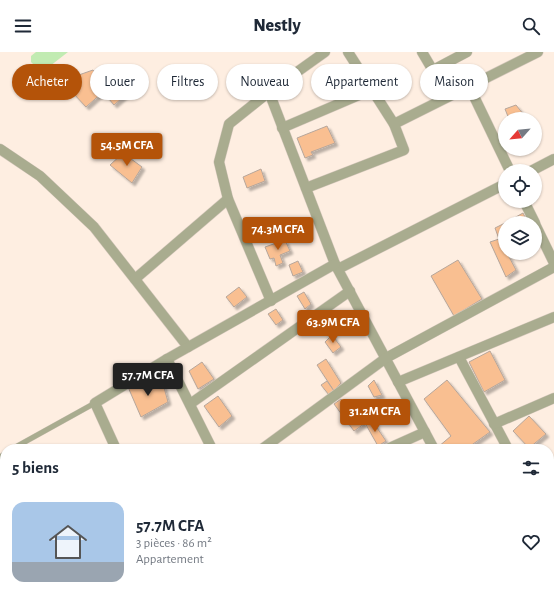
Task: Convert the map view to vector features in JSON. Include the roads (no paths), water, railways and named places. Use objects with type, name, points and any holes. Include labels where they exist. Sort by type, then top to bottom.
[{"type":"street","points":[[303,67],[324,52]]},
{"type":"street","points":[[348,52],[355,64]]},
{"type":"street","points":[[422,52],[429,64]]},
{"type":"street","points":[[444,64],[467,52]]},
{"type":"street","points":[[488,77],[538,52]]},
{"type":"street","points":[[259,100],[229,124],[219,162],[228,199],[271,300]]},
{"type":"street","points":[[272,100],[337,267],[431,444]]},
{"type":"street","points":[[282,128],[348,100]]},
{"type":"street","points":[[306,188],[404,150],[394,124],[378,100]]},
{"type":"street","points":[[394,124],[440,100]]},
{"type":"street","points":[[476,100],[507,164]]},
{"type":"street","points":[[0,150],[40,176],[94,227],[188,347]]},
{"type":"street","points":[[542,165],[554,159]]},
{"type":"street","points":[[114,444],[95,403],[167,359],[271,300],[498,187]]},
{"type":"street","points":[[135,279],[228,199]]},
{"type":"street","points":[[542,238],[554,263]]},
{"type":"street","points":[[269,444],[386,358],[554,267]]},
{"type":"street","points":[[190,404],[350,291]]},
{"type":"street","points":[[398,382],[554,317]]},
{"type":"street","points":[[459,357],[505,444]]},
{"type":"street","points":[[167,359],[210,444]]},
{"type":"street","points":[[494,424],[554,398]]},
{"type":"street","points":[[398,444],[425,432]]},
{"type":"lane","points":[[21,444],[95,403]]}]
